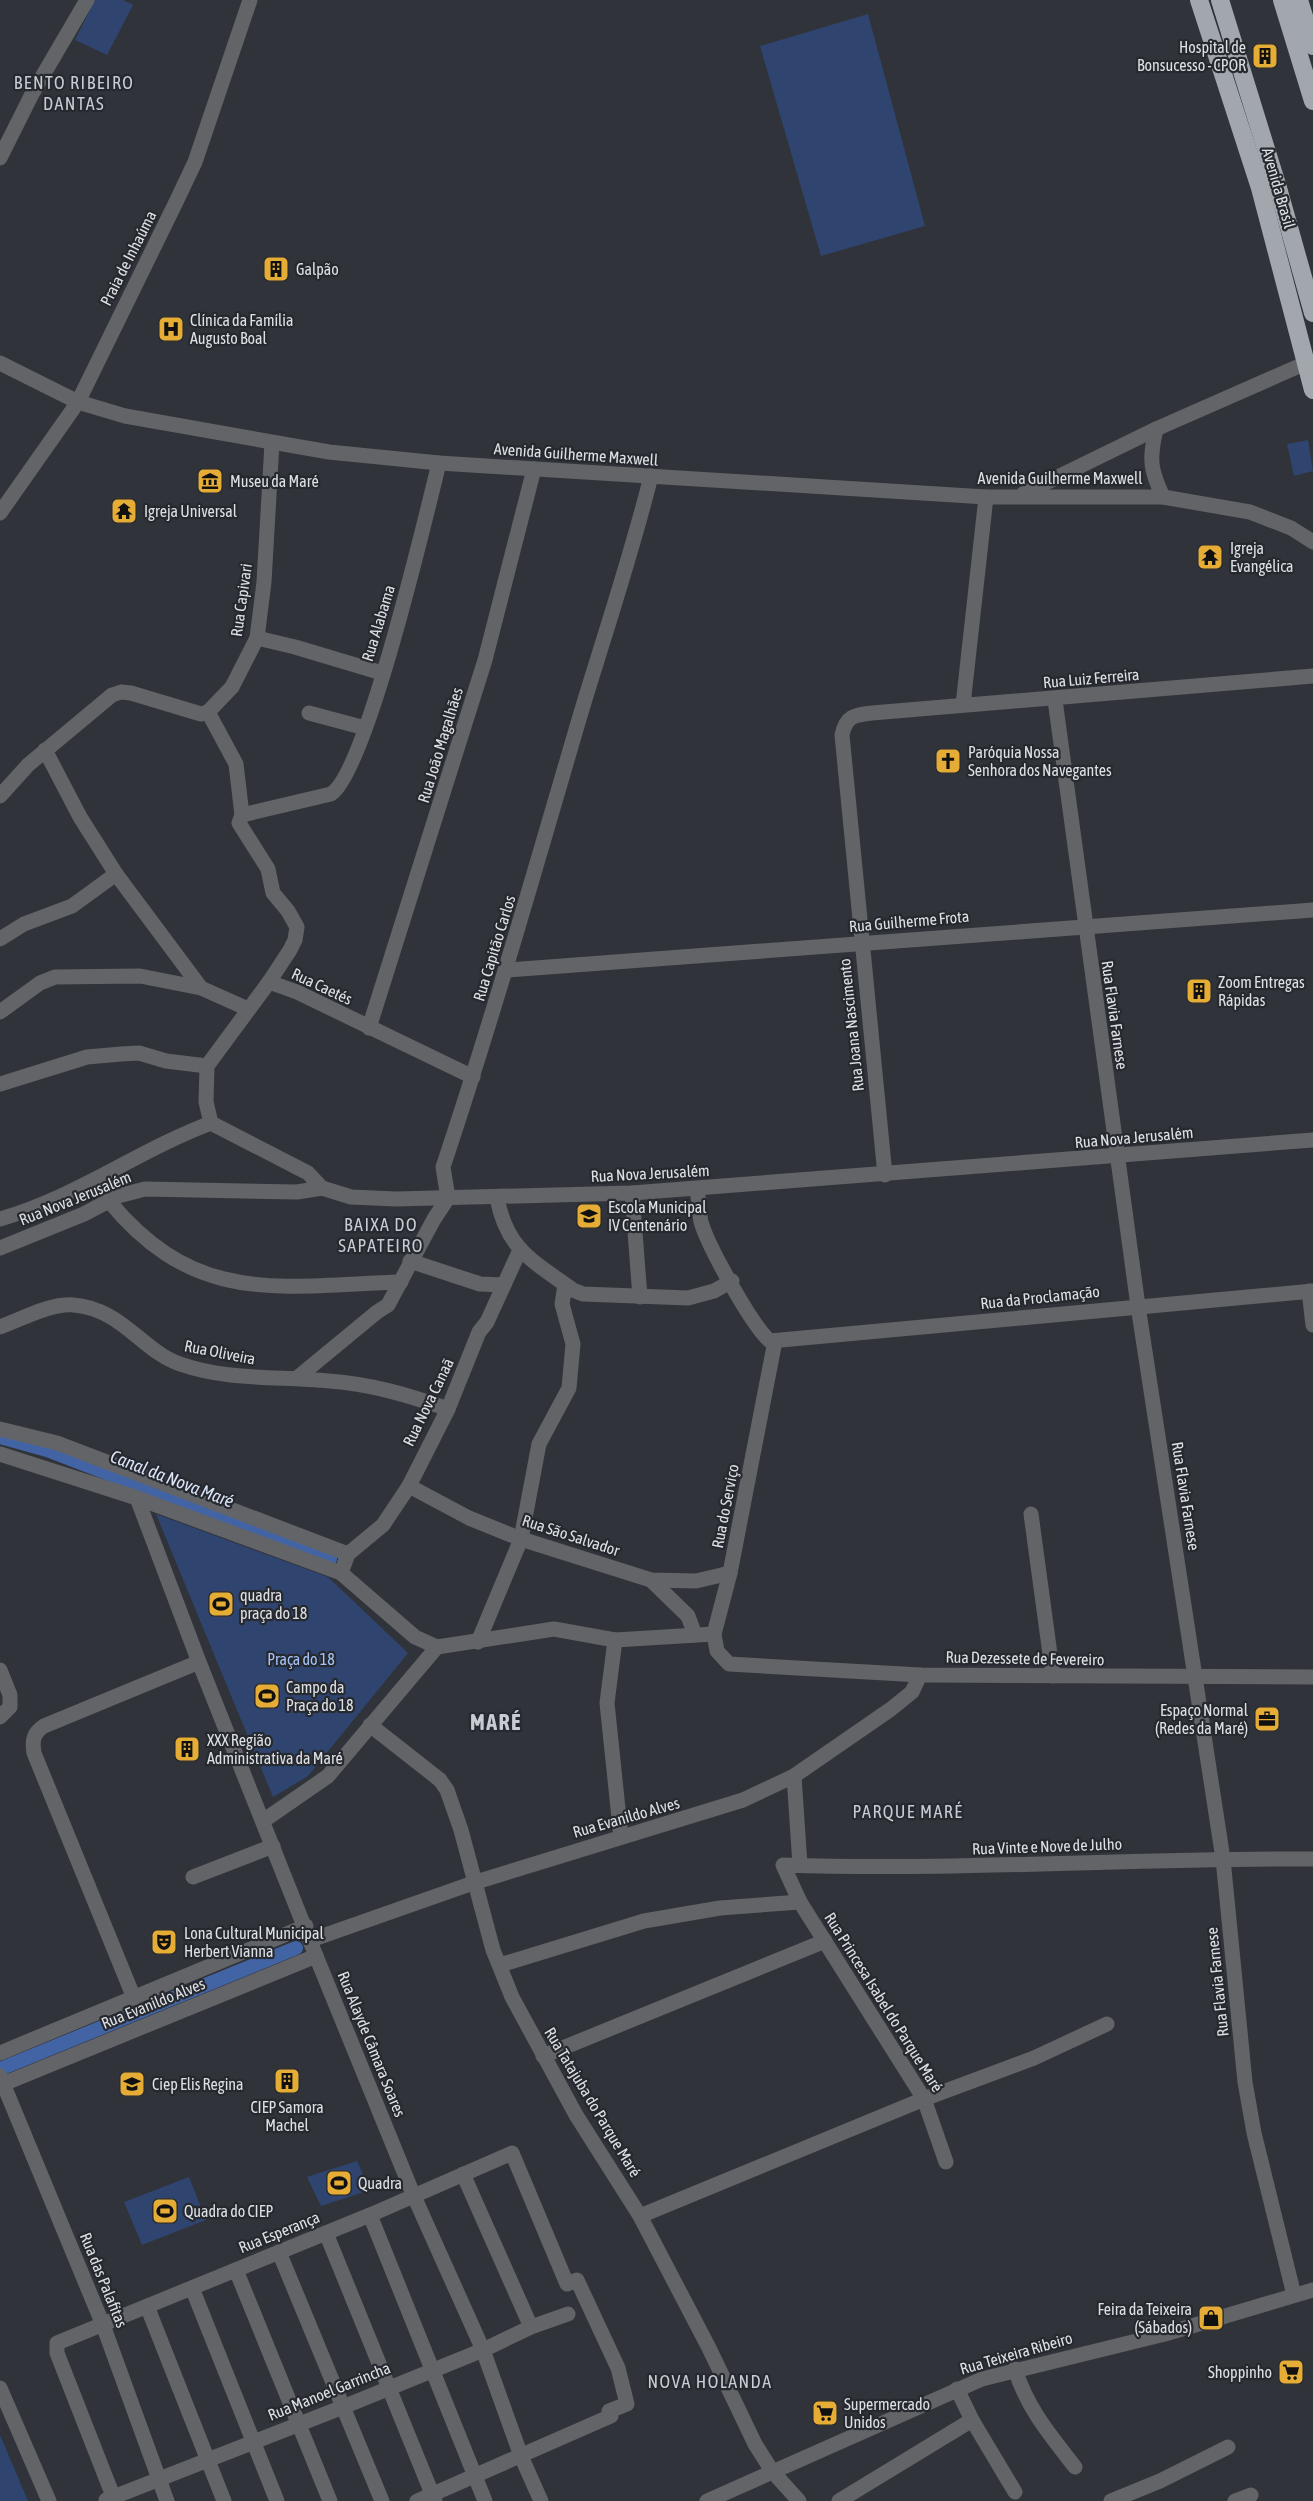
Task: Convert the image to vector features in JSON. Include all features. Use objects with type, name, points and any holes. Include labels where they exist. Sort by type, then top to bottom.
[{"type":"highway","name":"Avenida Brasil","points":[[1199,0],[1260,188],[1313,390]]},
{"type":"highway","name":"Avenida Brasil","points":[[1220,0],[1278,188],[1313,313]]},
{"type":"highway","points":[[1282,0],[1313,101]]},
{"type":"highway","points":[[1299,0],[1313,46]]},
{"type":"street","points":[[0,158],[32,94],[87,0]]},
{"type":"street","name":"Praia de Inhaúma","points":[[0,513],[78,402],[195,162],[250,0]]},
{"type":"street","name":"Avenida Guilherme Maxwell","points":[[0,363],[78,402],[124,416],[329,452],[439,463],[986,496],[1163,496],[1250,512],[1291,528],[1313,542]]},
{"type":"street","points":[[1019,497],[1156,429],[1306,363]]},
{"type":"street","name":"Avenida Guilherme Maxwell","points":[[1156,429],[1150,454],[1151,466],[1163,496]]},
{"type":"street","name":"Rua Capivari","points":[[208,712],[236,681],[257,638],[264,582],[272,442]]},
{"type":"street","name":"Rua Alabama","points":[[242,816],[331,794],[340,788],[365,728],[382,673],[412,574],[439,463]]},
{"type":"street","name":"Rua João Magalhães","points":[[369,1028],[486,660],[534,469]]},
{"type":"street","name":"Rua Capitão Carlos","points":[[448,1198],[443,1167],[507,970],[581,712],[634,545],[651,476]]},
{"type":"street","points":[[963,705],[986,496]]},
{"type":"street","points":[[257,638],[295,646],[382,673]]},
{"type":"street","name":"Rua Luiz Ferreira","points":[[872,713],[1055,700],[1313,676]]},
{"type":"street","points":[[0,796],[45,750],[98,706],[120,692],[158,700],[193,714],[208,712],[236,764],[242,816],[239,823],[268,869],[273,893],[288,911],[297,927],[296,940],[269,982]]},
{"type":"street","name":"Rua Flavia Farnese","points":[[1055,700],[1084,925],[1138,1306],[1197,1677],[1223,1859],[1245,2082],[1254,2133],[1294,2295]]},
{"type":"street","points":[[309,713],[365,728]]},
{"type":"street","name":"Rua Joana Nascimento","points":[[872,713],[850,717],[845,722],[842,735],[860,943],[885,1175]]},
{"type":"street","points":[[45,750],[80,817],[116,874],[201,988]]},
{"type":"street","points":[[0,939],[24,924],[72,906],[116,874]]},
{"type":"street","name":"Rua Guilherme Frota","points":[[507,970],[1313,909]]},
{"type":"street","points":[[0,1012],[40,983],[55,977],[140,976],[201,988],[248,1009]]},
{"type":"street","name":"Rua Caetés","points":[[207,1066],[269,982],[297,992],[473,1077]]},
{"type":"street","points":[[0,1084],[87,1057],[139,1053],[166,1061],[207,1066],[206,1102],[211,1123]]},
{"type":"street","points":[[0,1219],[86,1183],[179,1135],[211,1123],[308,1173],[322,1188]]},
{"type":"street","name":"Rua Nova Jerusalém","points":[[0,1248],[84,1214],[109,1201],[145,1189],[297,1192],[322,1188],[351,1197],[448,1198],[632,1193],[1313,1140]]},
{"type":"street","points":[[697,1189],[701,1222],[754,1323],[772,1341]]},
{"type":"street","points":[[632,1193],[640,1297]]},
{"type":"street","points":[[297,1378],[388,1305],[410,1261],[448,1198]]},
{"type":"street","points":[[497,1198],[500,1216],[519,1252],[565,1285],[583,1294],[688,1298],[714,1291],[732,1281]]},
{"type":"street","points":[[109,1201],[145,1238],[174,1260],[237,1284],[288,1288],[401,1282]]},
{"type":"street","name":"Rua Nova Canaã","points":[[348,1554],[383,1525],[409,1486],[448,1409],[479,1332],[487,1322],[519,1252]]},
{"type":"street","points":[[410,1261],[480,1284],[504,1285]]},
{"type":"street","points":[[478,1642],[521,1539],[539,1444],[569,1388],[573,1344],[562,1304],[565,1285]]},
{"type":"street","points":[[1311,1291],[1313,1325]]},
{"type":"street","name":"Rua da Proclamação","points":[[772,1341],[1311,1291]]},
{"type":"street","name":"Rua Oliveira","points":[[0,1327],[53,1308],[81,1306],[114,1318],[179,1364],[230,1375],[361,1384],[404,1393],[448,1409]]},
{"type":"street","name":"Rua do Serviço","points":[[714,1634],[730,1573],[772,1341]]},
{"type":"street","points":[[0,1429],[57,1443],[348,1554],[341,1573]]},
{"type":"street","points":[[0,1454],[137,1498],[341,1573],[415,1637],[437,1647],[554,1629],[615,1640],[714,1634]]},
{"type":"street","name":"Rua São Salvador","points":[[409,1486],[469,1518],[521,1539],[651,1580],[696,1581],[730,1573]]},
{"type":"street","name":"Rua Alayde Câmara Soares","points":[[137,1498],[199,1662],[316,1956],[413,2194],[483,2350],[521,2456],[541,2501]]},
{"type":"street","points":[[1031,1514],[1053,1677]]},
{"type":"street","points":[[651,1580],[688,1616],[695,1635]]},
{"type":"street","name":"Rua Dezessete de Fevereiro","points":[[714,1634],[717,1651],[724,1660],[736,1666],[858,1669],[920,1675],[1313,1677]]},
{"type":"street","points":[[615,1640],[607,1703],[621,1837]]},
{"type":"street","points":[[263,1821],[328,1776],[437,1647]]},
{"type":"street","points":[[134,1998],[34,1753],[33,1742],[36,1733],[52,1723],[199,1662]]},
{"type":"street","points":[[0,1670],[11,1700],[10,1707],[0,1717]]},
{"type":"street","name":"Rua Evanildo Alves","points":[[0,2053],[134,1998],[308,1933],[743,1800],[794,1776],[906,1698],[920,1675]]},
{"type":"street","name":"Rua Tatajuba do Parque Maré","points":[[370,1725],[440,1780],[447,1790],[476,1882],[493,1950],[512,1998],[576,2115],[640,2216],[709,2348],[735,2408],[772,2471],[799,2501]]},
{"type":"street","points":[[794,1776],[800,1865]]},
{"type":"street","points":[[193,1877],[273,1846]]},
{"type":"street","name":"Rua Vinte e Nove de Julho","points":[[783,1865],[988,1867],[1223,1859],[1313,1859]]},
{"type":"street","name":"Rua Princesa Isabel do Parque Maré","points":[[783,1865],[800,1902],[924,2099],[946,2162]]},
{"type":"street","points":[[500,1965],[644,1921],[720,1908],[800,1902]]},
{"type":"street","points":[[543,2056],[825,1941]]},
{"type":"street","name":"Rua Evanildo Alves","points":[[2,2079],[316,1956]]},
{"type":"street","points":[[640,2216],[924,2099],[1034,2058],[1107,2024]]},
{"type":"street","name":"Rua das Palafitas","points":[[2,2079],[103,2325],[167,2501]]},
{"type":"street","name":"Rua Esperança","points":[[111,2500],[57,2353],[56,2345],[59,2342],[370,2215],[413,2194],[512,2153],[567,2284],[577,2280],[618,2368],[627,2404],[521,2456]]},
{"type":"street","points":[[463,2174],[531,2327]]},
{"type":"street","points":[[370,2215],[434,2369],[485,2501]]},
{"type":"street","points":[[326,2233],[387,2388],[434,2498]]},
{"type":"street","points":[[279,2252],[382,2501]]},
{"type":"street","points":[[236,2270],[330,2501]]},
{"type":"street","points":[[192,2288],[277,2501]]},
{"type":"street","name":"Rua Teixeira Ribeiro","points":[[707,2501],[957,2389],[1015,2369],[1165,2334],[1313,2290]]},
{"type":"street","points":[[147,2306],[224,2501]]},
{"type":"street","name":"Rua Manoel Garrincha","points":[[111,2500],[159,2478],[343,2407],[483,2350],[531,2327],[568,2314]]},
{"type":"street","points":[[1015,2369],[1027,2404],[1075,2466]]},
{"type":"street","points":[[0,2388],[49,2501]]},
{"type":"street","points":[[957,2389],[972,2420],[1015,2492]]},
{"type":"street","points":[[839,2501],[972,2420]]},
{"type":"street","points":[[1111,2501],[1160,2481],[1228,2447]]},
{"type":"street","points":[[417,2501],[434,2498],[521,2456]]},
{"type":"street","points":[[1235,2501],[1251,2495]]},
{"type":"green space","points":[[95,0],[123,0],[133,5],[107,55],[75,40]]},
{"type":"green space","points":[[868,14],[925,226],[821,256],[760,46]]},
{"type":"green space","points":[[1308,440],[1313,471],[1294,476],[1287,444]]},
{"type":"green space","name":"Praça do 18","points":[[156,1514],[328,1577],[408,1653],[308,1776],[273,1797]]},
{"type":"green space","name":"Quadra","points":[[357,2161],[370,2190],[321,2206],[307,2177]]},
{"type":"green space","name":"Quadra do CIEP","points":[[189,2177],[206,2220],[142,2245],[124,2202]]},
{"type":"green space","points":[[0,2435],[28,2501],[0,2501]]},
{"type":"waterway","name":"Canal da Nova Maré","points":[[0,1437],[47,1450],[330,1559]]},
{"type":"waterway","points":[[0,2069],[296,1948]]},
{"type":"place","name":"Hospital de Bonsucesso - CPOR","points":[[1265,56]]},
{"type":"place","name":"Galpão","points":[[276,269]]},
{"type":"place","name":"Clínica da Família Augusto Boal","points":[[171,329]]},
{"type":"place","name":"Museu da Maré","points":[[210,481]]},
{"type":"place","name":"Igreja Universal","points":[[124,511]]},
{"type":"place","name":"Igreja Evangélica","points":[[1210,557]]},
{"type":"place","name":"Paróquia Nossa Senhora dos Navegantes","points":[[948,761]]},
{"type":"place","name":"Zoom Entregas Rápidas","points":[[1199,991]]},
{"type":"place","name":"Escola Municipal IV Centenário","points":[[589,1216]]},
{"type":"place","name":"quadra praça do 18","points":[[221,1604]]},
{"type":"place","name":"Campo da Praça do 18","points":[[267,1696]]},
{"type":"place","name":"Espaço Normal (Redes da Maré)","points":[[1267,1719]]},
{"type":"place","name":"XXX Região Administrativa da Maré","points":[[187,1749]]},
{"type":"place","name":"Lona Cultural Municipal Herbert Vianna","points":[[164,1942]]},
{"type":"place","name":"CIEP Samora Machel","points":[[287,2081]]},
{"type":"place","name":"Ciep Elis Regina","points":[[132,2084]]},
{"type":"place","name":"Quadra","points":[[339,2183]]},
{"type":"place","name":"Quadra do CIEP","points":[[165,2211]]},
{"type":"place","name":"Feira da Teixeira (Sábados)","points":[[1211,2318]]},
{"type":"place","name":"Shoppinho","points":[[1291,2372]]},
{"type":"place","name":"Supermercado Unidos","points":[[825,2413]]},
{"type":"district","name":"BENTO RIBEIRO DANTAS","points":[[74,94]]},
{"type":"district","name":"BAIXA DO SAPATEIRO","points":[[381,1235]]},
{"type":"district","name":"MARÉ","points":[[496,1722]]},
{"type":"district","name":"PARQUE MARÉ","points":[[908,1812]]},
{"type":"district","name":"NOVA HOLANDA","points":[[710,2382]]}]
